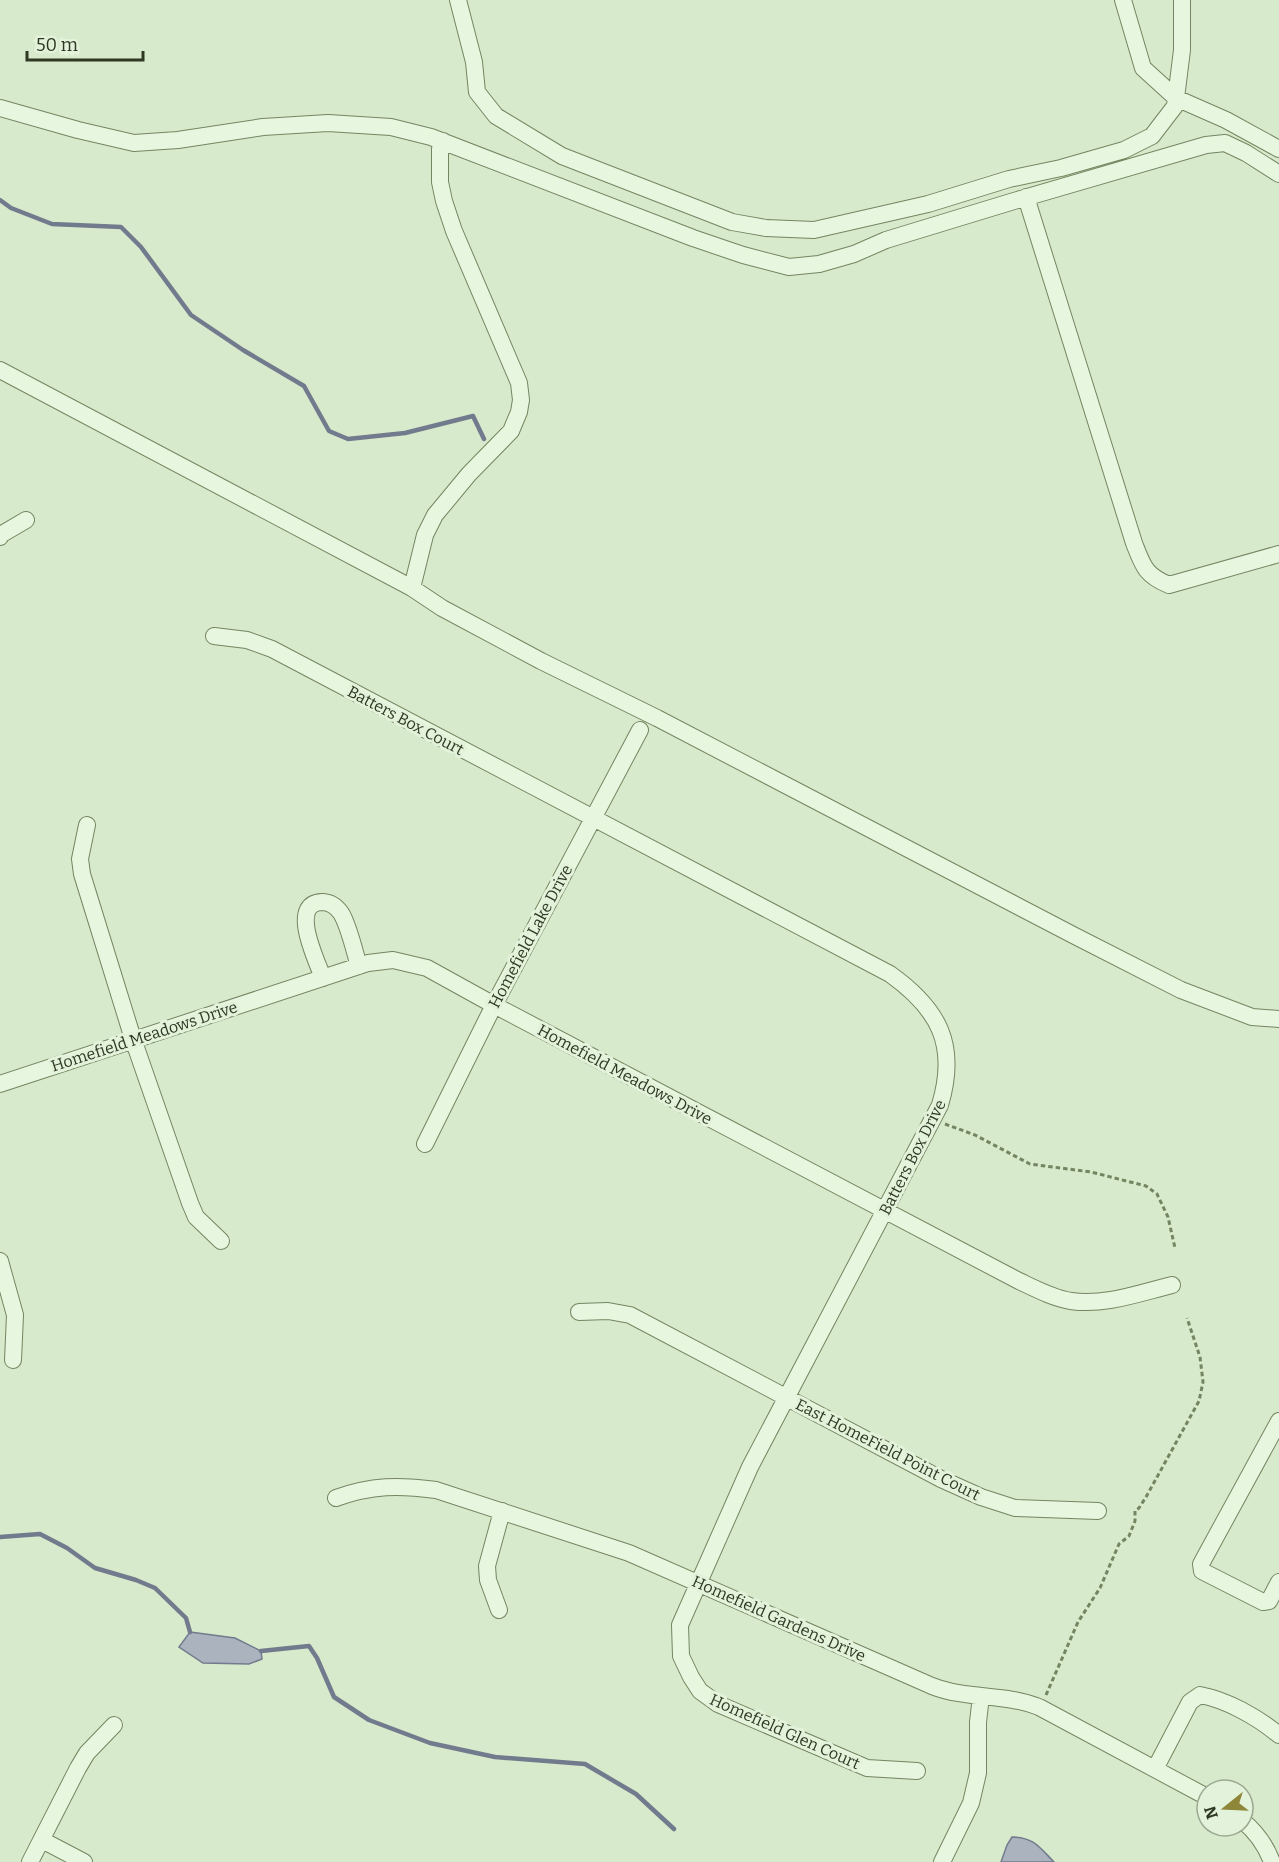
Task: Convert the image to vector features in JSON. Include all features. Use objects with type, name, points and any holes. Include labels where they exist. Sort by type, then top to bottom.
[{"type":"street","points":[[458,0],[474,62],[477,92],[496,116],[562,156],[732,222],[766,228],[814,230],[928,204],[1009,179],[1061,168],[1124,150],[1152,136],[1175,106],[1182,50],[1182,0]]},
{"type":"street","points":[[1123,0],[1143,68],[1176,98],[1226,120],[1279,149]]},
{"type":"street","points":[[0,108],[78,130],[134,142],[178,140],[263,127],[328,123],[391,127],[443,141],[743,255],[789,267],[819,264],[854,254],[886,240],[1206,145],[1225,143],[1279,174]]},
{"type":"street","points":[[412,588],[425,535],[435,515],[469,474],[511,431],[521,400],[519,383],[454,231],[444,201],[440,182],[440,149],[443,141]]},
{"type":"street","points":[[642,218],[651,191]]},
{"type":"street","points":[[1026,197],[1130,532],[1143,566],[1155,579],[1169,585],[1279,554]]},
{"type":"street","points":[[0,370],[412,588],[442,608],[541,662],[657,718],[1171,984],[1209,1002],[1252,1017],[1279,1019]]},
{"type":"street","points":[[0,537],[26,520]]},
{"type":"street","name":"Batters Box Court","points":[[214,636],[247,640],[272,649],[592,818]]},
{"type":"street","name":"Homefield Lake Drive","points":[[425,1144],[494,1005],[640,730]]},
{"type":"street","name":"Batters Box Drive","points":[[592,818],[890,974],[912,989],[928,1006],[941,1031],[947,1057],[946,1084],[940,1105],[750,1467],[698,1582]]},
{"type":"street","points":[[87,825],[80,859],[82,874],[133,1039],[196,1217],[221,1240]]},
{"type":"street","points":[[323,978],[305,925],[306,911],[313,904],[331,903],[340,913],[359,966]]},
{"type":"street","name":"Homefield Meadows Drive","points":[[0,1084],[359,966],[393,960],[427,968],[1049,1295],[1070,1301],[1097,1303],[1172,1285]]},
{"type":"street","points":[[0,1262],[15,1315],[13,1360]]},
{"type":"street","name":"East HomeField Point Court","points":[[579,1312],[608,1311],[630,1315],[941,1479],[981,1497],[1015,1508],[1098,1511]]},
{"type":"street","points":[[1279,1420],[1201,1564],[1202,1571],[1263,1602],[1269,1601],[1279,1582]]},
{"type":"street","name":"Homefield Gardens Drive","points":[[336,1497],[380,1486],[409,1486],[436,1490],[629,1553],[951,1694],[1024,1701],[1039,1707],[1195,1791]]},
{"type":"street","points":[[499,1610],[488,1580],[487,1566],[502,1511]]},
{"type":"street","name":"Homefield Glen Court","points":[[698,1582],[680,1625],[679,1640],[681,1656],[700,1691],[718,1704],[853,1763],[867,1768],[917,1771]]},
{"type":"street","points":[[1155,1769],[1190,1702],[1200,1695],[1215,1698],[1268,1726],[1279,1735]]},
{"type":"street","points":[[942,1862],[971,1803],[978,1773],[978,1722],[981,1696]]},
{"type":"street","points":[[30,1862],[78,1768],[87,1754],[114,1725]]},
{"type":"street","points":[[1255,1832],[1269,1853],[1272,1862]]},
{"type":"street","points":[[42,1840],[84,1862]]},
{"type":"path","points":[[932,1119],[975,1135],[1030,1164],[1091,1172],[1146,1186],[1158,1194],[1168,1217],[1175,1248]]},
{"type":"path","points":[[1046,1696],[1078,1623],[1100,1588],[1119,1544],[1129,1536],[1135,1521],[1135,1511],[1146,1497],[1199,1401],[1203,1382],[1200,1357],[1187,1318]]},
{"type":"shaded area","points":[[190,1632],[235,1638],[261,1651],[262,1659],[249,1664],[203,1663],[179,1647]]},
{"type":"shaded area","points":[[1012,1837],[1031,1841],[1054,1862],[1001,1862]]},
{"type":"waterway","points":[[0,200],[11,208],[52,224],[121,227],[141,247],[191,315],[243,350],[304,386],[329,431],[348,439],[405,433],[473,416],[484,439]]},
{"type":"waterway","points":[[0,1537],[40,1534],[67,1548],[95,1568],[155,1588],[186,1618],[190,1632]]},
{"type":"waterway","points":[[261,1651],[309,1646],[317,1658],[334,1697],[369,1720],[430,1743],[495,1757],[585,1764],[636,1794],[674,1829]]}]
